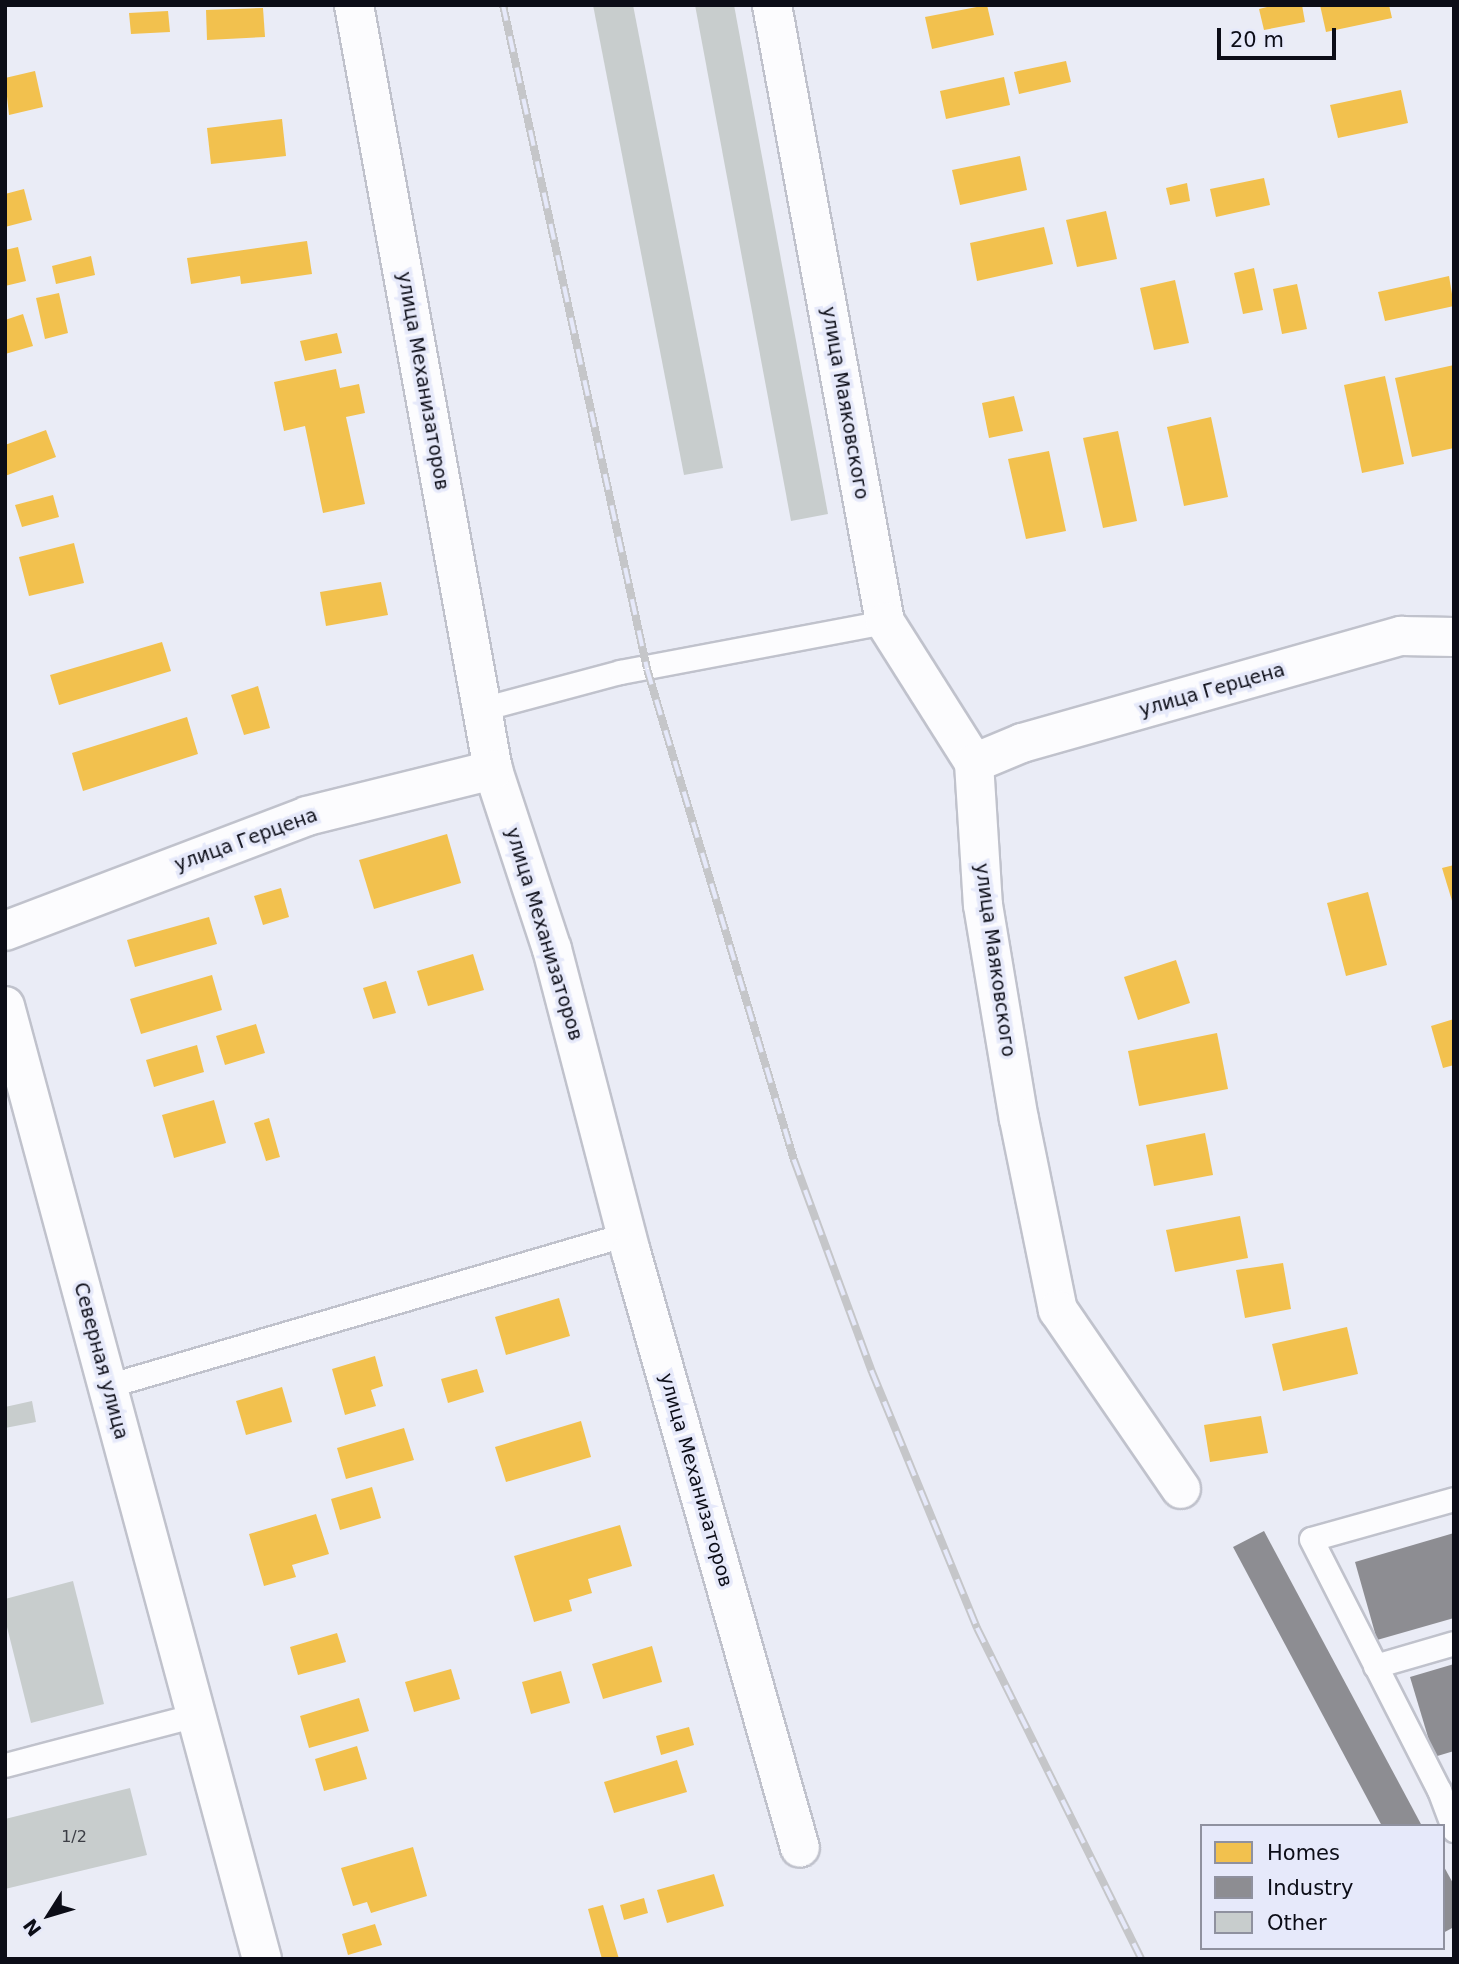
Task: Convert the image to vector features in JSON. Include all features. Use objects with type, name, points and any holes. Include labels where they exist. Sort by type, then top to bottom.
[{"type":"street","name":"улица Механизаторов","points":[[355,5],[493,770],[552,949],[627,1234],[800,1848]]},
{"type":"street","name":"улица Маяковского","points":[[772,5],[885,622],[974,763],[983,905],[1019,1119],[1058,1310],[1181,1489]]},
{"type":"street","name":"улица Герцена","points":[[974,763],[1022,743],[1401,636],[1454,638]]},
{"type":"street","name":"улица Герцена","points":[[5,932],[307,816],[493,770]]},
{"type":"street","name":"Северная улица","points":[[5,1006],[262,1959]]},
{"type":"lane","points":[[482,709],[620,672],[885,622]]},
{"type":"lane","points":[[107,1386],[627,1234]]},
{"type":"lane","points":[[1454,1499],[1311,1539],[1376,1666],[1447,1788],[1454,1830]]},
{"type":"lane","points":[[1376,1666],[1454,1643]]},
{"type":"lane","points":[[5,1765],[196,1715]]},
{"type":"building: Homes","points":[[987,5],[994,35],[932,49],[925,17]]},
{"type":"building: Homes","points":[[1275,5],[1302,5],[1305,22],[1264,30],[1259,9]]},
{"type":"building: Homes","points":[[1320,5],[1389,5],[1392,18],[1326,32]]},
{"type":"building: Homes","points":[[263,8],[265,37],[207,40],[206,10]]},
{"type":"building: Homes","points":[[168,11],[170,32],[131,34],[129,13]]},
{"type":"building: Homes","points":[[1066,61],[1071,82],[1019,94],[1014,72]]},
{"type":"building: Homes","points":[[35,71],[43,107],[9,115],[5,78]]},
{"type":"building: Homes","points":[[1004,77],[1010,105],[946,119],[940,91]]},
{"type":"building: Homes","points":[[1401,90],[1408,123],[1338,138],[1330,105]]},
{"type":"building: Homes","points":[[282,119],[286,156],[211,164],[207,128]]},
{"type":"building: Homes","points":[[1020,156],[1027,190],[960,205],[952,170]]},
{"type":"building: Homes","points":[[1264,178],[1270,205],[1216,217],[1210,189]]},
{"type":"building: Homes","points":[[1187,183],[1190,201],[1170,205],[1166,188]]},
{"type":"building: Homes","points":[[24,189],[32,220],[5,227],[5,194]]},
{"type":"building: Homes","points":[[1106,211],[1117,259],[1077,267],[1066,220]]},
{"type":"building: Homes","points":[[1044,227],[1053,264],[977,281],[970,243]]},
{"type":"building: Homes","points":[[307,241],[312,274],[241,284],[240,276],[191,284],[187,258]]},
{"type":"building: Homes","points":[[18,247],[26,281],[5,286],[5,250]]},
{"type":"building: Homes","points":[[91,256],[95,275],[56,284],[52,266]]},
{"type":"building: Homes","points":[[1254,268],[1263,310],[1243,314],[1234,273]]},
{"type":"building: Homes","points":[[1449,276],[1454,306],[1385,321],[1378,292]]},
{"type":"building: Homes","points":[[1175,280],[1189,343],[1154,350],[1140,288]]},
{"type":"building: Homes","points":[[1297,284],[1307,329],[1282,334],[1273,289]]},
{"type":"building: Homes","points":[[59,293],[68,333],[45,339],[36,298]]},
{"type":"building: Homes","points":[[23,314],[33,346],[5,354],[5,320]]},
{"type":"building: Homes","points":[[337,333],[342,353],[305,361],[300,341]]},
{"type":"building: Homes","points":[[1454,365],[1454,448],[1412,457],[1395,378]]},
{"type":"building: Homes","points":[[336,369],[340,388],[359,384],[365,413],[346,417],[365,504],[323,513],[305,426],[284,431],[274,382]]},
{"type":"building: Homes","points":[[1385,376],[1404,464],[1362,473],[1344,385]]},
{"type":"building: Homes","points":[[1014,396],[1023,431],[989,438],[982,403]]},
{"type":"building: Homes","points":[[1211,417],[1228,497],[1184,506],[1167,427]]},
{"type":"building: Homes","points":[[46,430],[56,457],[5,476],[5,445]]},
{"type":"building: Homes","points":[[1118,431],[1137,521],[1103,528],[1083,438]]},
{"type":"building: Homes","points":[[1049,451],[1066,531],[1026,539],[1008,459]]},
{"type":"building: Homes","points":[[53,495],[59,517],[22,527],[15,505]]},
{"type":"building: Homes","points":[[74,543],[84,583],[29,596],[19,557]]},
{"type":"building: Homes","points":[[381,582],[388,615],[326,626],[320,592]]},
{"type":"building: Homes","points":[[162,642],[171,671],[59,705],[50,675]]},
{"type":"building: Homes","points":[[258,686],[270,728],[244,735],[231,695]]},
{"type":"building: Homes","points":[[187,717],[198,754],[83,791],[72,753]]},
{"type":"building: Homes","points":[[447,834],[461,883],[374,909],[359,860]]},
{"type":"building: Homes","points":[[1454,865],[1454,904],[1453,904],[1442,868]]},
{"type":"building: Homes","points":[[281,888],[289,917],[263,925],[254,896]]},
{"type":"building: Homes","points":[[1368,892],[1387,965],[1346,976],[1327,903]]},
{"type":"building: Homes","points":[[209,917],[217,944],[135,967],[127,940]]},
{"type":"building: Homes","points":[[473,954],[484,990],[428,1006],[417,971]]},
{"type":"building: Homes","points":[[1176,960],[1190,1003],[1138,1020],[1124,977]]},
{"type":"building: Homes","points":[[212,975],[222,1010],[141,1034],[130,999]]},
{"type":"building: Homes","points":[[386,981],[396,1013],[373,1019],[363,988]]},
{"type":"building: Homes","points":[[1454,1019],[1454,1065],[1443,1068],[1431,1026]]},
{"type":"building: Homes","points":[[256,1024],[265,1053],[225,1065],[216,1036]]},
{"type":"building: Homes","points":[[1217,1033],[1228,1089],[1139,1106],[1128,1051]]},
{"type":"building: Homes","points":[[197,1045],[204,1072],[154,1087],[146,1060]]},
{"type":"building: Homes","points":[[214,1100],[226,1143],[174,1158],[162,1115]]},
{"type":"building: Homes","points":[[269,1118],[280,1157],[266,1161],[254,1123]]},
{"type":"building: Homes","points":[[1205,1133],[1213,1175],[1154,1186],[1146,1145]]},
{"type":"building: Homes","points":[[1240,1216],[1248,1258],[1175,1272],[1166,1230]]},
{"type":"building: Homes","points":[[1283,1263],[1291,1309],[1245,1318],[1236,1270]]},
{"type":"building: Homes","points":[[559,1298],[570,1336],[506,1355],[495,1317]]},
{"type":"building: Homes","points":[[1347,1327],[1358,1374],[1283,1391],[1272,1344]]},
{"type":"building: Homes","points":[[375,1356],[383,1386],[371,1390],[376,1406],[345,1415],[332,1369]]},
{"type":"building: Homes","points":[[477,1369],[484,1392],[448,1403],[441,1379]]},
{"type":"building: Homes","points":[[282,1387],[292,1422],[246,1435],[236,1401]]},
{"type":"building: Homes","points":[[1261,1416],[1268,1453],[1210,1462],[1204,1425]]},
{"type":"building: Homes","points":[[581,1421],[591,1457],[506,1482],[495,1447]]},
{"type":"building: Homes","points":[[404,1428],[414,1460],[346,1479],[337,1448]]},
{"type":"building: Homes","points":[[372,1487],[381,1518],[340,1530],[331,1499]]},
{"type":"building: Homes","points":[[316,1514],[329,1554],[292,1565],[296,1577],[264,1586],[249,1534]]},
{"type":"building: Homes","points":[[620,1525],[632,1566],[588,1579],[592,1593],[569,1600],[572,1611],[534,1622],[514,1556]]},
{"type":"building: Homes","points":[[337,1633],[346,1662],[298,1675],[290,1647]]},
{"type":"building: Homes","points":[[652,1646],[662,1682],[603,1699],[592,1664]]},
{"type":"building: Homes","points":[[451,1669],[460,1699],[414,1712],[405,1682]]},
{"type":"building: Homes","points":[[561,1671],[570,1703],[531,1714],[522,1682]]},
{"type":"building: Homes","points":[[359,1698],[369,1731],[309,1748],[300,1716]]},
{"type":"building: Homes","points":[[689,1727],[694,1745],[661,1755],[656,1736]]},
{"type":"building: Homes","points":[[357,1746],[367,1779],[324,1791],[315,1759]]},
{"type":"building: Homes","points":[[677,1760],[687,1792],[614,1813],[604,1782]]},
{"type":"building: Homes","points":[[413,1847],[427,1896],[371,1913],[367,1902],[353,1906],[341,1868]]},
{"type":"building: Homes","points":[[714,1874],[724,1906],[667,1923],[657,1890]]},
{"type":"building: Homes","points":[[644,1898],[648,1913],[624,1920],[620,1905]]},
{"type":"building: Homes","points":[[603,1905],[619,1959],[602,1959],[588,1909]]},
{"type":"building: Homes","points":[[375,1924],[382,1945],[348,1955],[342,1934]]},
{"type":"building: Industry","points":[[1264,1531],[1421,1824],[1381,1824],[1233,1547]]},
{"type":"building: Industry","points":[[1454,1533],[1454,1618],[1377,1640],[1355,1562]]},
{"type":"building: Industry","points":[[1454,1664],[1454,1751],[1434,1757],[1410,1677]]},
{"type":"building: Industry","points":[[1445,1869],[1454,1885],[1454,1927],[1445,1932]]},
{"type":"building: Other","points":[[593,5],[633,5],[723,468],[684,475]]},
{"type":"building: Other","points":[[695,5],[734,5],[828,514],[791,521]]},
{"type":"building: Other","points":[[32,1401],[36,1422],[5,1428],[5,1407]]},
{"type":"building: Other","points":[[73,1581],[104,1704],[31,1723],[5,1619],[5,1599]]},
{"type":"building: Other","points":[[130,1788],[147,1855],[5,1889],[5,1819]]},
{"type":"railway","points":[[503,5],[647,669],[794,1160],[872,1372],[977,1628],[1141,1959]]}]
